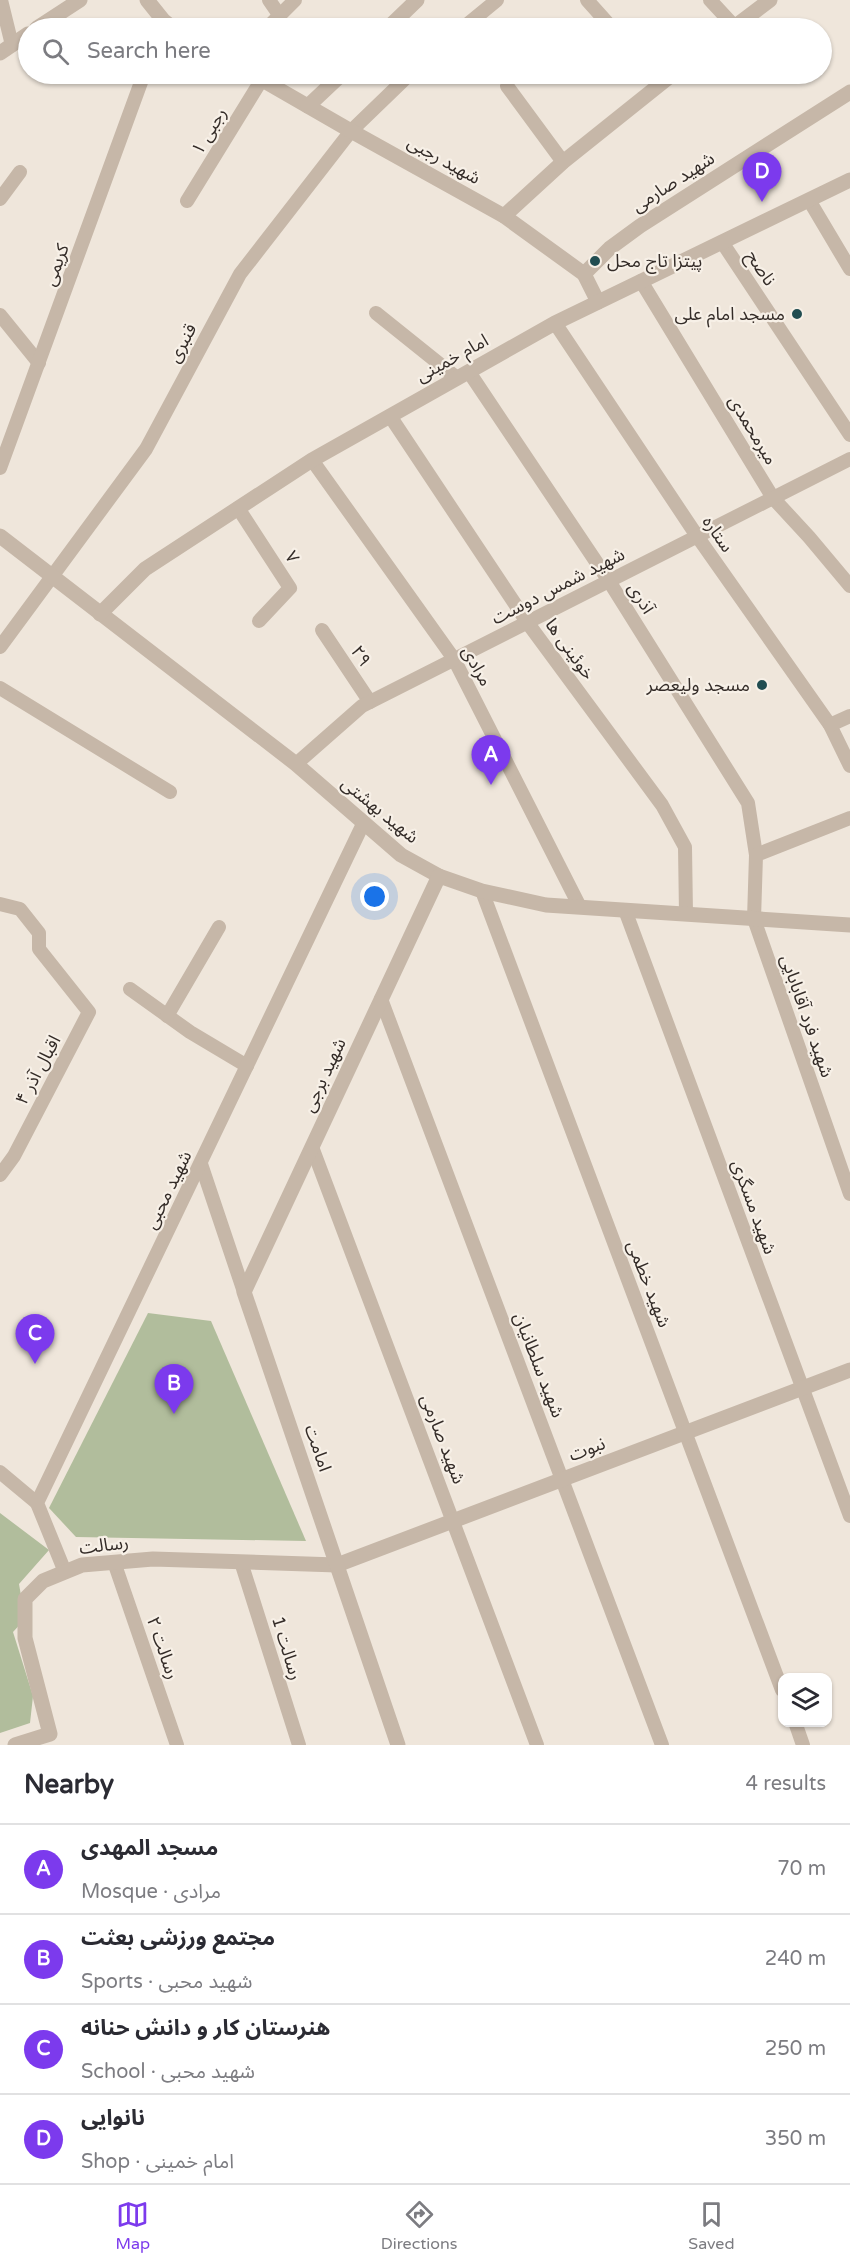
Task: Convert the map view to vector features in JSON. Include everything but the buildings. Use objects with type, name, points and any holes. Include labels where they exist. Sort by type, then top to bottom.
[{"type":"street","points":[[1,0],[6,49]]},
{"type":"street","points":[[52,18],[80,0]]},
{"type":"street","points":[[147,0],[160,18]]},
{"type":"street","points":[[269,0],[280,16],[295,0]]},
{"type":"street","points":[[398,18],[417,0]]},
{"type":"street","points":[[476,18],[498,0]]},
{"type":"street","points":[[587,0],[603,18]]},
{"type":"street","points":[[710,0],[725,18]]},
{"type":"street","points":[[747,18],[770,0]]},
{"type":"street","name":"کریمی","points":[[0,468],[140,84]]},
{"type":"street","name":"رجبی ۱","points":[[187,201],[253,84]]},
{"type":"street","name":"شهید رجبی","points":[[271,84],[504,216],[584,274],[598,302]]},
{"type":"street","points":[[308,106],[331,84]]},
{"type":"street","name":"قنبری","points":[[0,647],[146,449],[240,274],[351,131],[400,84]]},
{"type":"street","points":[[504,216],[654,84]]},
{"type":"street","points":[[507,86],[563,162]]},
{"type":"street","name":"شهید صارمی","points":[[584,274],[610,248],[640,226],[850,92]]},
{"type":"street","points":[[0,199],[20,172]]},
{"type":"street","name":"امام خمینی","points":[[100,614],[145,569],[312,460],[555,323],[850,180]]},
{"type":"street","points":[[809,200],[850,269]]},
{"type":"street","name":"ناصح","points":[[722,242],[850,435]]},
{"type":"street","name":"میرمحمدی","points":[[641,281],[773,498],[850,586]]},
{"type":"street","name":"آذری","points":[[376,313],[463,375],[609,581],[748,803],[756,855],[754,919]]},
{"type":"street","points":[[0,315],[39,363]]},
{"type":"street","name":"ستاره","points":[[555,323],[697,536],[830,724],[850,766]]},
{"type":"street","name":"خوئینی ها","points":[[390,416],[527,622],[662,806],[685,847],[686,914]]},
{"type":"street","name":"شهید شمس دوست","points":[[296,764],[362,706],[850,459]]},
{"type":"street","name":"مرادی","points":[[312,460],[454,659],[580,907]]},
{"type":"street","name":"۷","points":[[238,508],[290,588],[259,621]]},
{"type":"street","name":"شهید بهشتی","points":[[0,537],[296,764],[401,855],[439,876],[482,891],[546,905],[850,925]]},
{"type":"street","name":"۲۹","points":[[322,630],[370,702]]},
{"type":"street","points":[[0,688],[170,792]]},
{"type":"street","points":[[830,724],[850,716]]},
{"type":"street","points":[[756,855],[850,818]]},
{"type":"street","name":"شهید محبی","points":[[37,1503],[363,824]]},
{"type":"street","name":"شهید برجی","points":[[244,1292],[439,876]]},
{"type":"street","name":"شهید خطمی","points":[[482,891],[778,1677]]},
{"type":"street","name":"اقبال آذر ۴","points":[[0,904],[20,909],[39,933],[39,949],[89,1012],[14,1156],[0,1175]]},
{"type":"street","name":"شهید مسگری","points":[[625,910],[850,1516]]},
{"type":"street","name":"شهید فرد آقابابایی","points":[[754,919],[850,1194]]},
{"type":"street","points":[[167,1016],[219,927]]},
{"type":"street","points":[[130,989],[167,1016],[247,1066]]},
{"type":"street","name":"شهید سلطانیان","points":[[381,999],[662,1745]]},
{"type":"street","name":"شهید صارمی","points":[[312,1147],[537,1745]]},
{"type":"street","name":"امامت","points":[[201,1164],[398,1745]]},
{"type":"street","name":"نبوت","points":[[337,1565],[850,1370]]},
{"type":"street","points":[[0,1472],[37,1503],[65,1572]]},
{"type":"street","name":"رسالت","points":[[15,1745],[52,1739],[26,1638],[26,1599],[43,1581],[82,1565],[153,1559],[337,1565]]},
{"type":"street","name":"رسالت ۲","points":[[114,1562],[177,1745]]},
{"type":"street","name":"رسالت 1","points":[[241,1562],[299,1745]]},
{"type":"street","points":[[797,1727],[803,1745]]},
{"type":"green space","points":[[148,1313],[211,1321],[306,1541],[76,1537],[49,1508]]},
{"type":"green space","points":[[0,1513],[49,1550],[19,1584],[25,1619],[13,1632],[33,1696],[30,1723],[0,1733]]},
{"type":"place","name":"نانوایی","points":[[762,202]]},
{"type":"place","name":"پیتزا تاج محل","points":[[595,261]]},
{"type":"place","name":"مسجد امام علی","points":[[797,314]]},
{"type":"place","name":"مسجد ولیعصر","points":[[762,685]]},
{"type":"place","name":"مسجد المهدی","points":[[491,785]]},
{"type":"place","name":"هنرستان کار و دانش حنانه","points":[[35,1364]]},
{"type":"place","name":"مجتمع ورزشی بعثت","points":[[174,1414]]}]
